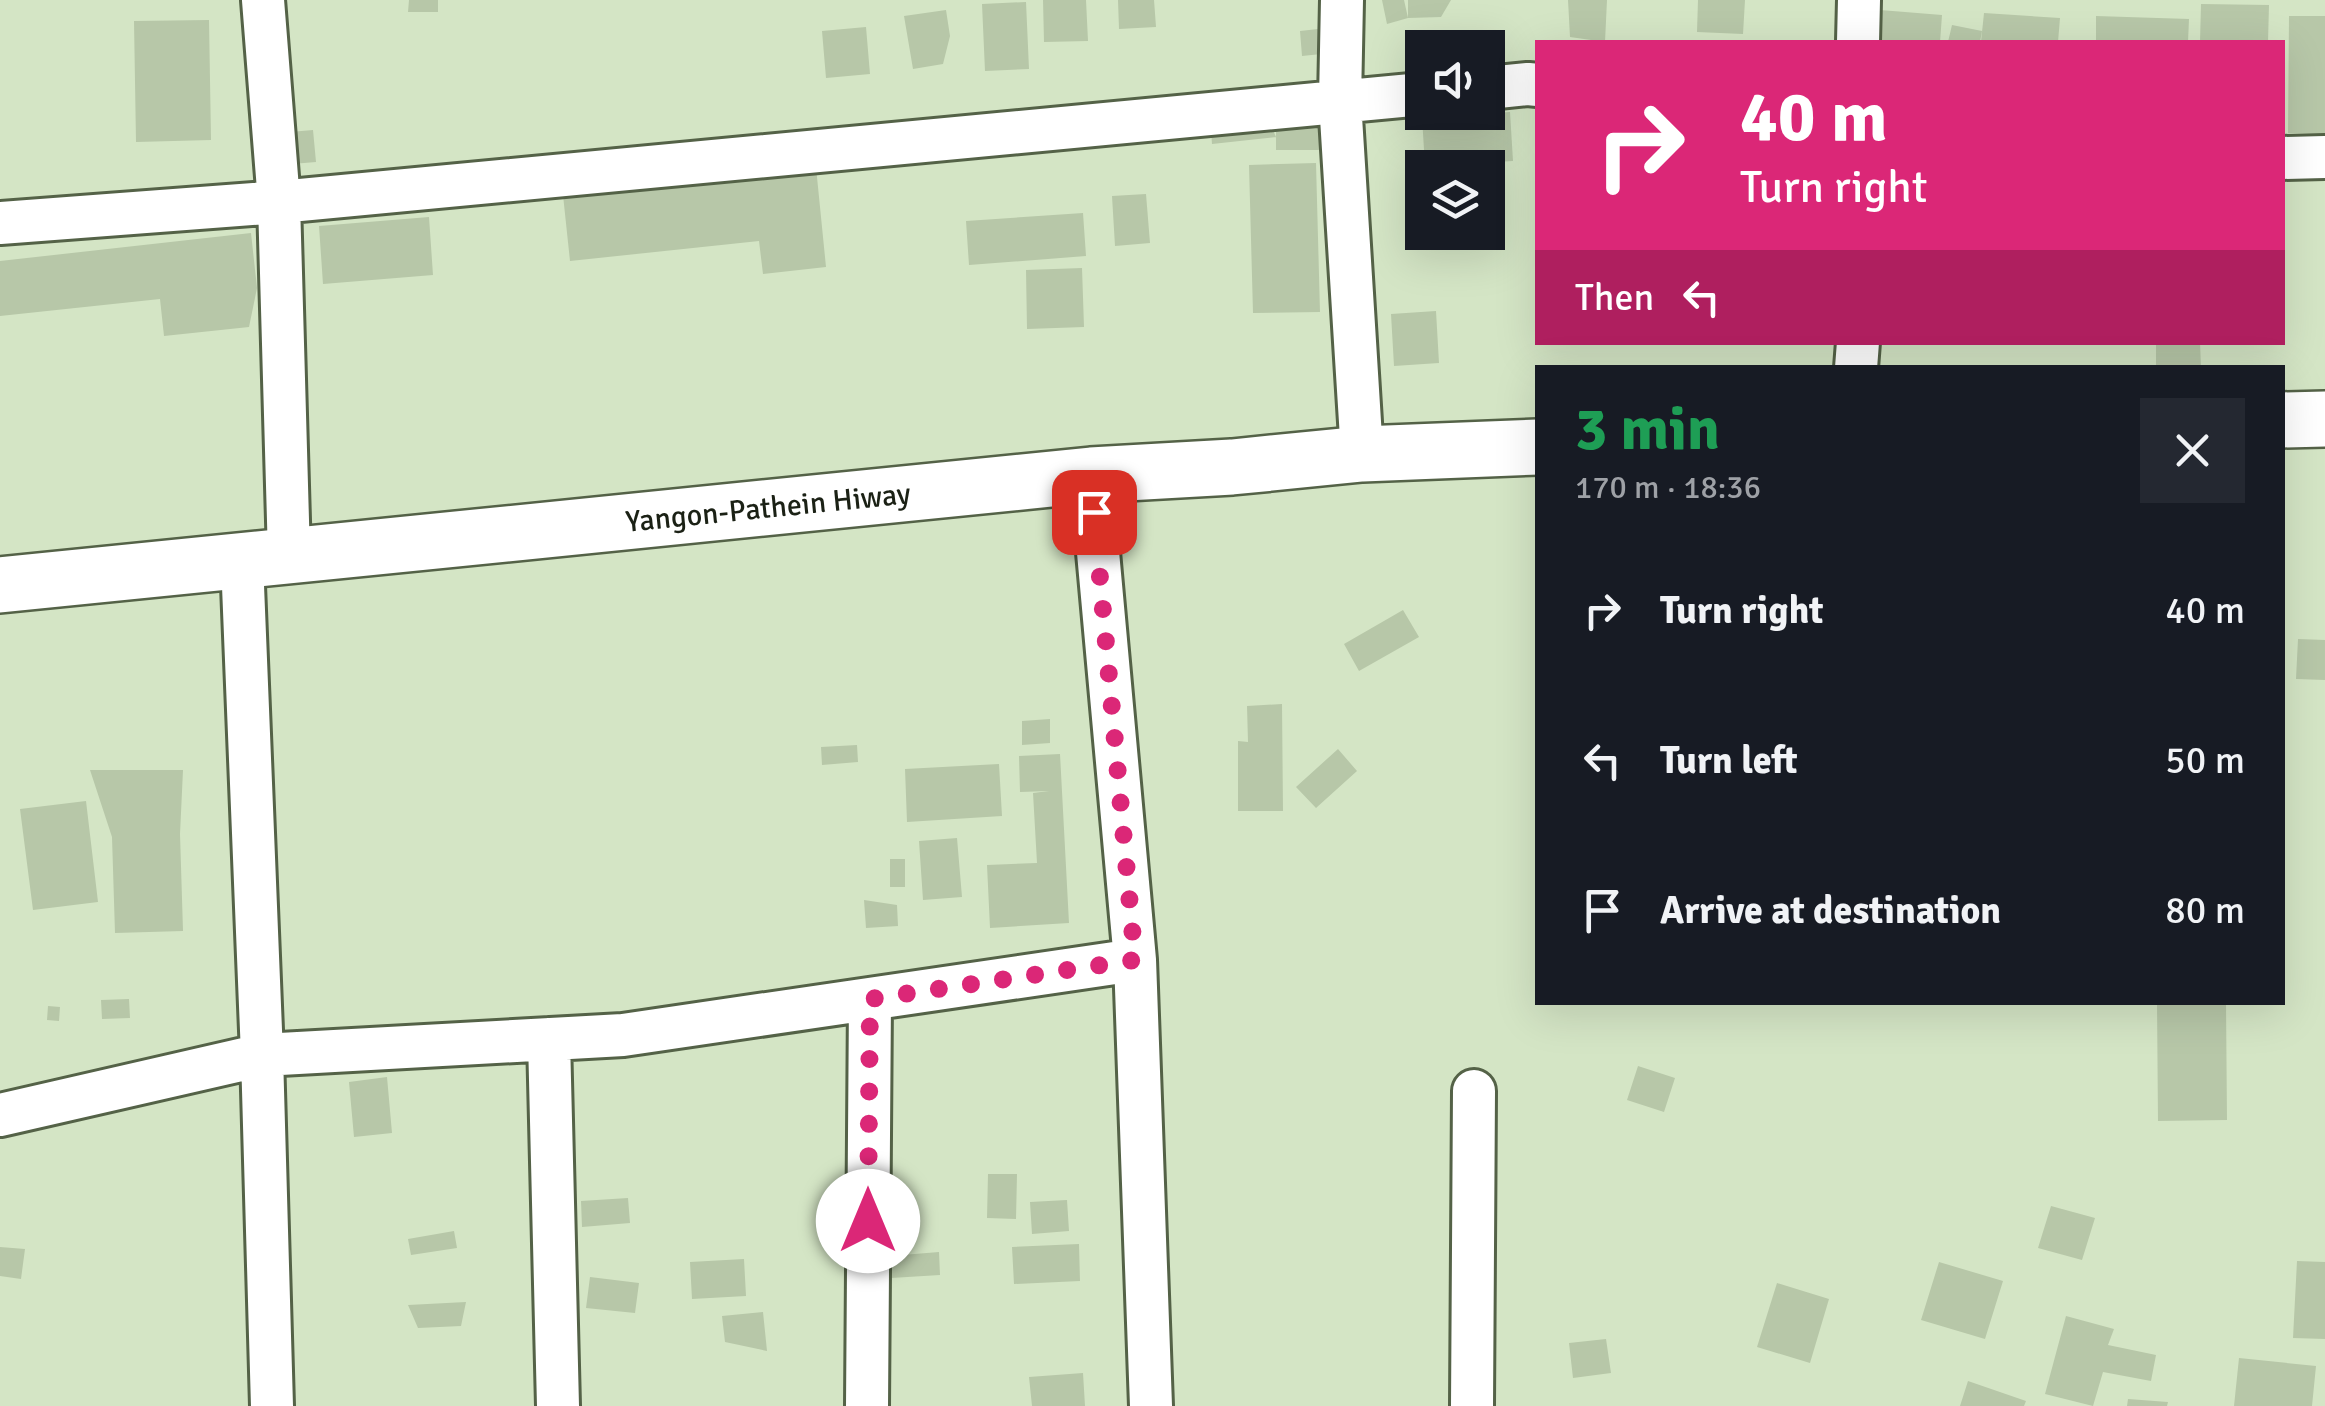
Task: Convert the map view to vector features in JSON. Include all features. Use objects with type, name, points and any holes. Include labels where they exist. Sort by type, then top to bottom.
[{"type":"highway","points":[[2285,420],[2325,419]]},
{"type":"highway","name":"Yangon-Pathein Hiway","points":[[0,585],[1091,474],[1535,446]]},
{"type":"street","points":[[263,0],[278,202],[266,558],[262,1054],[272,1406]]},
{"type":"street","points":[[1342,0],[1340,101],[1362,454]]},
{"type":"street","points":[[1858,40],[1859,0]]},
{"type":"street","points":[[1505,87],[1535,86]]},
{"type":"street","points":[[0,223],[278,202],[1405,95]]},
{"type":"street","points":[[2285,158],[2325,157]]},
{"type":"street","points":[[1091,474],[1135,960],[1150,1406]]},
{"type":"street","points":[[0,1114],[262,1054],[623,1036],[1135,960]]},
{"type":"street","points":[[867,1406],[870,999]]},
{"type":"street","points":[[549,1040],[558,1406]]},
{"type":"street","points":[[1472,1406],[1474,1091]]},
{"type":"building","points":[[409,0],[438,0],[438,12],[408,12]]},
{"type":"building","points":[[1043,0],[1086,0],[1088,41],[1044,42]]},
{"type":"building","points":[[1118,0],[1154,0],[1156,27],[1119,29]]},
{"type":"building","points":[[1382,0],[1404,0],[1408,18],[1387,24]]},
{"type":"building","points":[[1408,0],[1451,0],[1441,17],[1408,18]]},
{"type":"building","points":[[1568,0],[1607,0],[1605,40],[1570,37]]},
{"type":"building","points":[[1698,0],[1745,0],[1743,34],[1697,32]]},
{"type":"building","points":[[1026,2],[1029,69],[985,71],[982,4]]},
{"type":"building","points":[[2201,4],[2269,5],[2268,40],[2200,40]]},
{"type":"building","points":[[946,10],[950,36],[943,64],[913,69],[904,16]]},
{"type":"building","points":[[1880,10],[1942,15],[1940,40],[1877,40]]},
{"type":"building","points":[[1984,13],[2060,18],[2058,40],[1981,40]]},
{"type":"building","points":[[2096,16],[2189,19],[2188,40],[2096,40]]},
{"type":"building","points":[[2289,16],[2325,16],[2325,134],[2288,133]]},
{"type":"building","points":[[209,20],[211,140],[136,142],[134,21]]},
{"type":"building","points":[[1952,25],[1982,31],[1980,40],[1948,40]]},
{"type":"building","points":[[866,27],[870,74],[826,78],[822,31]]},
{"type":"building","points":[[1336,27],[1331,53],[1302,56],[1300,31]]},
{"type":"building","points":[[1265,111],[1276,137],[1212,144],[1210,117]]},
{"type":"building","points":[[1505,112],[1510,112],[1513,161],[1505,161],[1505,150],[1424,150],[1423,130],[1505,130]]},
{"type":"building","points":[[1276,113],[1321,113],[1321,150],[1276,150]]},
{"type":"building","points":[[313,130],[316,162],[292,164],[290,132]]},
{"type":"building","points":[[1316,163],[1320,312],[1253,313],[1249,165]]},
{"type":"building","points":[[816,167],[826,267],[763,274],[759,241],[570,261],[563,195]]},
{"type":"building","points":[[1146,194],[1150,243],[1115,246],[1112,196]]},
{"type":"building","points":[[1083,213],[1086,256],[969,265],[966,221]]},
{"type":"building","points":[[429,217],[433,275],[323,284],[319,226]]},
{"type":"building","points":[[251,233],[257,288],[249,327],[164,336],[160,299],[0,316],[0,261]]},
{"type":"building","points":[[1082,268],[1084,327],[1027,329],[1026,270]]},
{"type":"building","points":[[1436,311],[1439,363],[1394,366],[1391,314]]},
{"type":"building","points":[[2156,345],[2200,345],[2201,365],[2156,365]]},
{"type":"building","points":[[1403,610],[1419,637],[1359,671],[1344,644]]},
{"type":"building","points":[[2298,639],[2325,640],[2325,680],[2296,679]]},
{"type":"building","points":[[1282,704],[1283,811],[1238,811],[1238,741],[1248,742],[1247,706]]},
{"type":"building","points":[[1050,719],[1050,743],[1022,745],[1022,721]]},
{"type":"building","points":[[857,745],[858,762],[822,765],[821,747]]},
{"type":"building","points":[[1338,749],[1357,771],[1316,808],[1296,787]]},
{"type":"building","points":[[1060,754],[1069,923],[990,928],[987,865],[1037,863],[1033,793],[1049,791],[1020,792],[1019,756]]},
{"type":"building","points":[[999,764],[1002,816],[907,822],[905,769]]},
{"type":"building","points":[[90,770],[183,770],[183,931],[115,933],[112,837]]},
{"type":"building","points":[[86,801],[98,902],[33,910],[20,809]]},
{"type":"building","points":[[957,838],[962,897],[923,900],[919,841]]},
{"type":"building","points":[[890,859],[905,859],[905,887],[890,887]]},
{"type":"building","points":[[864,900],[897,905],[898,926],[866,928]]},
{"type":"building","points":[[129,999],[130,1018],[102,1019],[101,1000]]},
{"type":"building","points":[[2157,1005],[2226,1005],[2227,1120],[2158,1121]]},
{"type":"building","points":[[48,1006],[60,1007],[59,1021],[47,1020]]},
{"type":"building","points":[[1638,1066],[1675,1078],[1664,1112],[1627,1100]]},
{"type":"building","points":[[387,1077],[392,1133],[354,1137],[349,1082]]},
{"type":"building","points":[[988,1174],[1017,1174],[1016,1219],[987,1218]]},
{"type":"building","points":[[628,1198],[630,1223],[582,1227],[581,1201]]},
{"type":"building","points":[[1067,1200],[1069,1231],[1032,1234],[1030,1202]]},
{"type":"building","points":[[2051,1206],[2095,1218],[2082,1260],[2038,1248]]},
{"type":"building","points":[[454,1231],[457,1248],[411,1255],[408,1239]]},
{"type":"building","points":[[1079,1244],[1080,1281],[1014,1284],[1012,1247]]},
{"type":"building","points":[[0,1247],[25,1249],[21,1279],[0,1276]]},
{"type":"building","points":[[939,1252],[940,1275],[891,1278],[890,1256]]},
{"type":"building","points":[[744,1259],[746,1296],[692,1299],[690,1262]]},
{"type":"building","points":[[2297,1261],[2325,1262],[2325,1339],[2293,1338]]},
{"type":"building","points":[[1939,1262],[2003,1281],[1985,1339],[1921,1320]]},
{"type":"building","points":[[590,1277],[639,1283],[635,1313],[586,1308]]},
{"type":"building","points":[[1777,1283],[1829,1299],[1810,1363],[1757,1347]]},
{"type":"building","points":[[466,1302],[461,1326],[418,1328],[408,1305]]},
{"type":"building","points":[[763,1312],[767,1351],[725,1342],[722,1316]]},
{"type":"building","points":[[2066,1316],[2114,1329],[2108,1345],[2156,1355],[2151,1381],[2103,1372],[2093,1406],[2045,1394]]},
{"type":"building","points":[[1606,1339],[1611,1373],[1573,1378],[1569,1343]]},
{"type":"building","points":[[2239,1358],[2316,1366],[2312,1406],[2234,1406]]},
{"type":"building","points":[[1083,1373],[1085,1406],[1032,1406],[1029,1377]]},
{"type":"building","points":[[1968,1381],[2026,1401],[2024,1406],[1960,1406]]},
{"type":"building","points":[[2128,1399],[2168,1402],[2167,1406],[2127,1406]]},
{"type":"route","points":[[868,1221],[870,999],[1135,960],[1094,512]]}]
